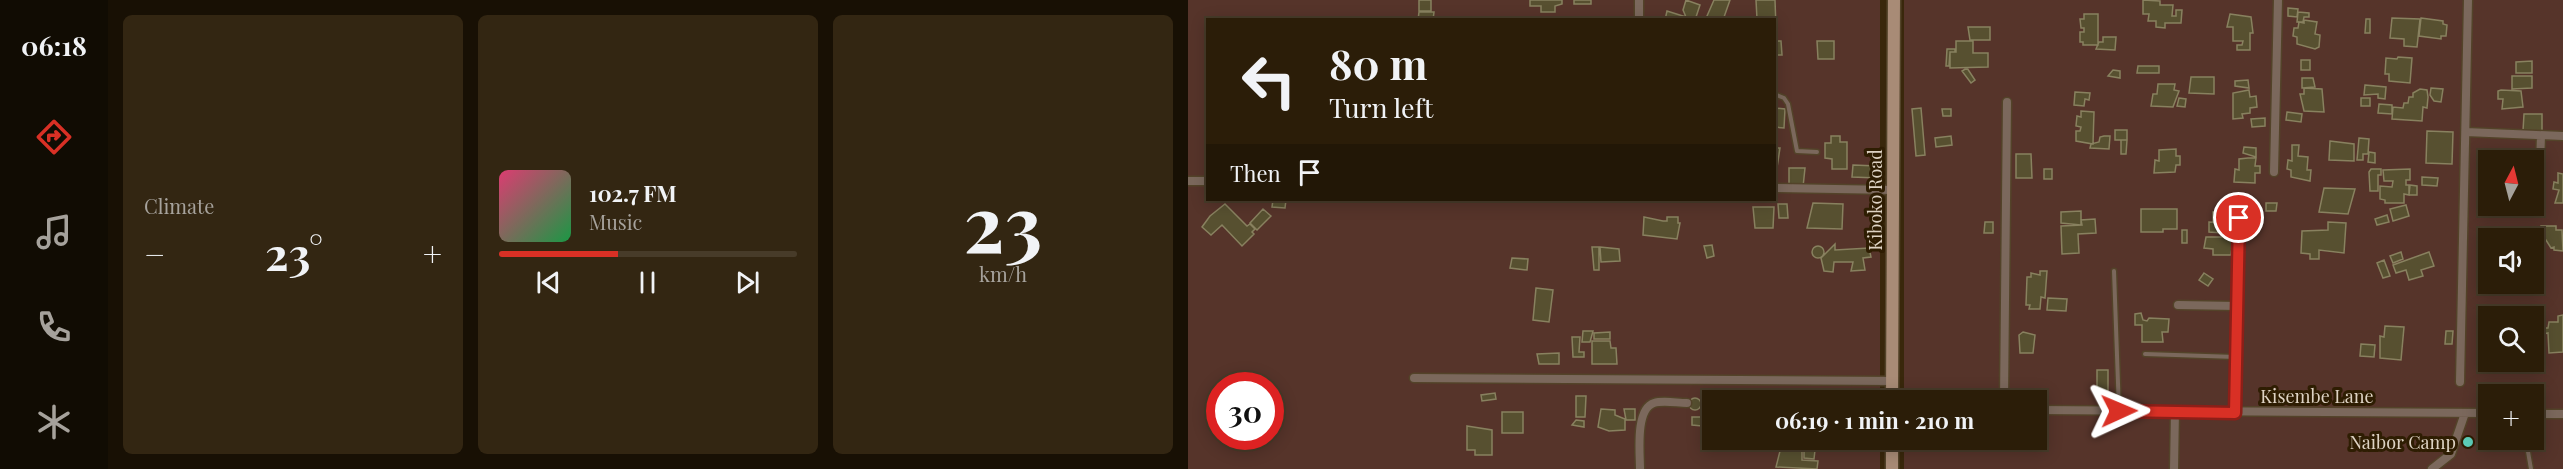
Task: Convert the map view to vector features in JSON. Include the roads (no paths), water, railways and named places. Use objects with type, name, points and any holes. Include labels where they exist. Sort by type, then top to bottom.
[{"type":"street","points":[[1639,0],[1639,18]]},
{"type":"street","name":"Kiboko Road","points":[[1892,390],[1894,0]]},
{"type":"street","points":[[2274,172],[2278,0]]},
{"type":"street","points":[[2460,382],[2468,0]]},
{"type":"street","points":[[2004,390],[2007,102]]},
{"type":"street","points":[[2466,132],[2563,136]]},
{"type":"street","points":[[2540,150],[2541,136]]},
{"type":"street","points":[[1188,181],[1206,181]]},
{"type":"street","points":[[1776,188],[1893,190]]},
{"type":"street","points":[[2235,413],[2239,218]]},
{"type":"street","points":[[2178,305],[2237,306]]},
{"type":"street","points":[[1414,378],[1892,381]]},
{"type":"street","points":[[1640,469],[1640,428],[1646,408],[1654,403],[1687,403]]},
{"type":"street","name":"Kisembe Lane","points":[[2047,410],[2478,413]]},
{"type":"street","points":[[2174,469],[2175,411]]},
{"type":"street","points":[[2432,469],[2451,454],[2465,413]]},
{"type":"street","points":[[2544,414],[2563,414]]},
{"type":"street","points":[[1892,450],[1892,469]]},
{"type":"lane","points":[[1776,95],[1784,98],[1788,104],[1797,151],[1817,152]]},
{"type":"lane","points":[[2114,271],[2119,411]]},
{"type":"lane","points":[[2145,354],[2236,357]]},
{"type":"lane","points":[[2528,450],[2531,469]]},
{"type":"place","name":"Naibor Camp","points":[[2468,442]]}]
